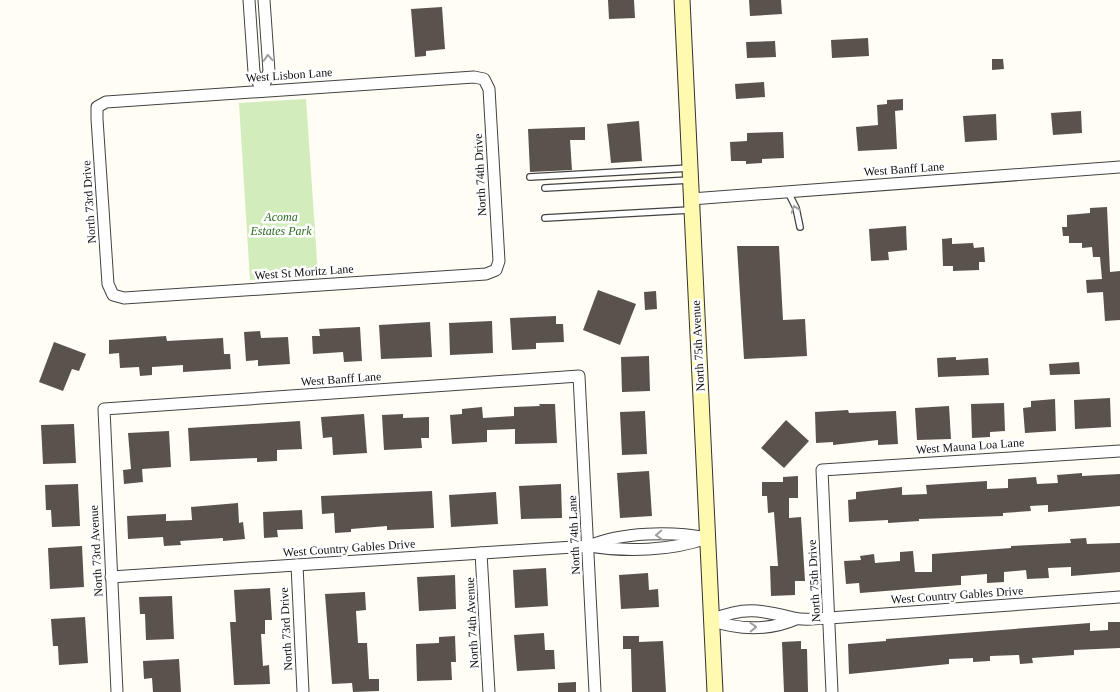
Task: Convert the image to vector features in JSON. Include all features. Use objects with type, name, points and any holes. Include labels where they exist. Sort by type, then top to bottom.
[{"type":"main road","name":"North 75th Avenue","points":[[682,0],[715,692]]},
{"type":"street","points":[[249,0],[254,72],[262,91]]},
{"type":"street","points":[[262,91],[269,71],[264,0]]},
{"type":"street","points":[[251,26],[265,24]]},
{"type":"street","name":"West Lisbon Lane","points":[[97,107],[106,102],[474,77],[484,79]]},
{"type":"street","name":"North 74th Drive","points":[[484,79],[489,89],[499,261],[496,270]]},
{"type":"street","name":"North 73rd Drive","points":[[97,107],[108,284],[113,295]]},
{"type":"street","name":"West Banff Lane","points":[[691,205],[788,192],[1120,167]]},
{"type":"street","name":"West St Moritz Lane","points":[[113,295],[124,298],[476,275],[496,270]]},
{"type":"street","name":"West Banff Lane","points":[[104,409],[579,376]]},
{"type":"street","name":"North 74th Lane","points":[[579,376],[595,692]]},
{"type":"street","name":"North 73rd Avenue","points":[[104,409],[117,692]]},
{"type":"street","name":"West Mauna Loa Lane","points":[[822,470],[1120,451]]},
{"type":"street","name":"North 75th Drive","points":[[822,470],[832,692]]},
{"type":"street","name":"West Country Gables Drive","points":[[111,577],[589,546],[610,550],[682,546],[707,538]]},
{"type":"street","name":"North 74th Avenue","points":[[481,553],[489,692]]},
{"type":"street","name":"North 73rd Drive","points":[[296,565],[302,692]]},
{"type":"street","name":"West Country Gables Drive","points":[[711,620],[732,628],[780,626],[796,619],[1120,597]]},
{"type":"street","name":"West Country Gables Drive","points":[[711,620],[732,611],[758,610],[780,613],[796,619]]},
{"type":"lane","points":[[530,178],[690,174]]},
{"type":"lane","points":[[545,188],[690,174]]},
{"type":"lane","points":[[788,192],[796,208],[800,226]]},
{"type":"lane","points":[[545,218],[691,205]]},
{"type":"green space","name":"Acoma Estates Park","points":[[306,99],[318,275],[250,280],[239,103]]},
{"type":"building","points":[[608,0],[634,0],[635,18],[609,19]]},
{"type":"building","points":[[749,0],[781,0],[782,14],[750,16]]},
{"type":"building","points":[[442,7],[445,49],[426,51],[426,56],[415,57],[411,9]]},
{"type":"building","points":[[868,38],[869,56],[832,58],[831,40]]},
{"type":"building","points":[[775,41],[776,57],[747,58],[746,42]]},
{"type":"building","points":[[992,59],[1003,59],[1004,69],[992,70]]},
{"type":"building","points":[[764,82],[765,97],[736,99],[735,84]]},
{"type":"building","points":[[903,99],[903,110],[895,111],[897,149],[858,151],[856,127],[878,125],[877,105],[887,104],[887,100]]},
{"type":"building","points":[[1081,111],[1082,133],[1053,135],[1051,113]]},
{"type":"building","points":[[996,114],[997,140],[965,142],[963,116]]},
{"type":"building","points":[[639,121],[642,161],[611,163],[607,124]]},
{"type":"building","points":[[585,127],[585,140],[570,140],[572,170],[530,172],[528,129]]},
{"type":"building","points":[[783,132],[784,158],[762,159],[762,163],[746,164],[746,161],[731,161],[730,142],[747,141],[747,133]]},
{"type":"building","points":[[1107,207],[1110,272],[1120,271],[1120,320],[1105,321],[1103,292],[1087,293],[1086,280],[1102,279],[1100,257],[1093,257],[1092,247],[1082,248],[1082,243],[1069,243],[1069,236],[1063,236],[1062,227],[1067,227],[1067,215],[1090,213],[1090,208]]},
{"type":"building","points":[[906,226],[907,250],[888,252],[889,260],[871,261],[869,229]]},
{"type":"building","points":[[952,238],[952,244],[973,243],[974,248],[984,247],[985,262],[979,262],[979,270],[953,271],[953,266],[943,266],[942,239]]},
{"type":"building","points":[[737,246],[779,246],[783,320],[805,319],[807,356],[744,359]]},
{"type":"building","points":[[598,290],[636,304],[620,345],[583,330]]},
{"type":"building","points":[[656,291],[657,309],[645,310],[644,292]]},
{"type":"building","points":[[556,316],[556,324],[563,324],[564,342],[536,343],[536,349],[512,350],[510,318]]},
{"type":"building","points":[[492,321],[493,353],[450,355],[449,323]]},
{"type":"building","points":[[430,322],[432,357],[381,359],[379,325]]},
{"type":"building","points":[[360,327],[362,361],[344,362],[343,352],[313,354],[312,336],[320,336],[319,329]]},
{"type":"building","points":[[260,331],[261,338],[288,337],[290,364],[258,366],[258,360],[246,361],[244,332]]},
{"type":"building","points":[[166,336],[167,341],[223,338],[224,354],[230,354],[231,369],[183,372],[183,365],[152,367],[152,375],[140,376],[139,367],[120,368],[119,353],[109,354],[109,340]]},
{"type":"building","points":[[54,342],[86,354],[79,371],[72,369],[63,391],[39,382]]},
{"type":"building","points":[[649,356],[650,391],[622,392],[621,357]]},
{"type":"building","points":[[956,357],[956,360],[988,358],[989,375],[938,377],[937,358]]},
{"type":"building","points":[[1079,362],[1080,374],[1050,375],[1049,364]]},
{"type":"building","points":[[1110,398],[1111,427],[1075,429],[1074,400]]},
{"type":"building","points":[[1055,399],[1056,431],[1025,433],[1023,408],[1031,407],[1031,401]]},
{"type":"building","points":[[1004,403],[1005,431],[990,432],[990,437],[972,438],[971,404]]},
{"type":"building","points":[[539,404],[555,404],[557,443],[515,444],[515,429],[487,430],[487,442],[452,444],[450,415],[462,414],[462,409],[482,407],[483,418],[514,416],[514,407],[540,406]]},
{"type":"building","points":[[949,406],[951,439],[917,440],[915,408]]},
{"type":"building","points":[[848,410],[849,413],[896,411],[898,444],[878,445],[878,440],[833,445],[833,442],[816,443],[815,412]]},
{"type":"building","points":[[645,411],[647,454],[622,455],[620,412]]},
{"type":"building","points":[[364,414],[367,453],[333,455],[332,437],[323,438],[321,417]]},
{"type":"building","points":[[403,414],[403,418],[429,417],[429,438],[421,438],[422,448],[384,450],[382,415]]},
{"type":"building","points":[[786,420],[809,441],[784,468],[761,448]]},
{"type":"building","points":[[300,421],[302,449],[277,450],[277,461],[257,462],[257,458],[190,461],[188,428]]},
{"type":"building","points":[[74,424],[76,463],[43,464],[41,425]]},
{"type":"building","points":[[169,431],[171,467],[142,469],[143,482],[124,484],[123,470],[131,469],[128,433]]},
{"type":"building","points":[[649,471],[652,516],[620,518],[617,473]]},
{"type":"building","points":[[1082,473],[1082,476],[1120,474],[1120,506],[1048,512],[1048,505],[1030,506],[1031,511],[1003,513],[1003,516],[919,519],[919,521],[888,523],[888,520],[849,522],[848,500],[856,499],[856,492],[902,487],[902,495],[927,494],[926,485],[987,481],[987,489],[1008,488],[1008,479],[1036,477],[1037,484],[1058,483],[1057,475]]},
{"type":"building","points":[[798,476],[798,498],[789,498],[789,518],[801,517],[805,581],[795,581],[795,595],[771,596],[770,566],[778,566],[774,512],[768,513],[767,496],[762,496],[762,482],[783,482],[783,477]]},
{"type":"building","points":[[78,484],[80,526],[52,527],[51,510],[46,510],[45,485]]},
{"type":"building","points":[[561,484],[562,518],[521,519],[519,486]]},
{"type":"building","points":[[432,491],[434,528],[387,530],[387,526],[351,529],[351,532],[335,533],[334,513],[322,514],[321,496]]},
{"type":"building","points":[[496,492],[498,524],[451,527],[449,495]]},
{"type":"building","points":[[238,503],[239,523],[243,522],[245,539],[223,541],[223,538],[180,541],[181,545],[164,546],[163,537],[128,539],[127,516],[166,514],[166,521],[192,520],[191,507]]},
{"type":"building","points":[[302,510],[303,529],[277,530],[278,537],[264,538],[263,512]]},
{"type":"building","points":[[1086,538],[1087,544],[1120,543],[1120,572],[1071,576],[1071,567],[1048,568],[1049,578],[1027,579],[1026,570],[1004,572],[1004,582],[987,583],[987,574],[961,576],[961,585],[860,593],[859,583],[846,584],[844,561],[861,560],[860,556],[874,554],[875,563],[900,561],[900,552],[913,551],[915,572],[932,572],[932,554],[1011,548],[1011,546],[1071,543],[1070,539]]},
{"type":"building","points":[[82,546],[84,587],[50,589],[48,548]]},
{"type":"building","points":[[546,568],[548,606],[515,608],[513,570]]},
{"type":"building","points":[[648,573],[649,590],[658,589],[659,607],[621,609],[619,575]]},
{"type":"building","points":[[455,575],[456,609],[419,611],[417,577]]},
{"type":"building","points":[[270,588],[272,620],[265,620],[265,634],[261,634],[263,666],[269,665],[270,684],[234,685],[230,622],[236,622],[234,590]]},
{"type":"building","points":[[365,592],[366,610],[356,611],[358,643],[367,643],[369,679],[379,679],[379,691],[353,692],[352,683],[332,684],[325,594]]},
{"type":"building","points":[[172,596],[174,639],[146,640],[145,614],[140,614],[139,597]]},
{"type":"building","points":[[85,617],[88,663],[59,665],[58,646],[53,646],[51,619]]},
{"type":"building","points":[[1108,622],[1120,622],[1120,648],[1074,650],[1074,655],[1032,658],[1033,663],[1020,664],[1019,655],[990,656],[990,661],[973,662],[973,658],[949,659],[949,664],[849,674],[848,644],[886,641],[886,639],[1090,623],[1090,631],[1108,630]]},
{"type":"building","points":[[544,633],[545,650],[554,650],[555,669],[517,671],[514,635]]},
{"type":"building","points":[[455,636],[456,662],[451,662],[452,680],[417,681],[416,644],[439,643],[439,637]]},
{"type":"building","points":[[623,636],[639,636],[639,642],[663,641],[666,692],[632,692],[631,649],[623,649]]},
{"type":"building","points":[[801,641],[801,649],[807,649],[808,692],[784,692],[782,642]]},
{"type":"building","points":[[179,659],[181,692],[153,692],[152,678],[144,679],[143,661]]},
{"type":"building","points":[[576,682],[576,692],[558,692],[558,683]]}]
